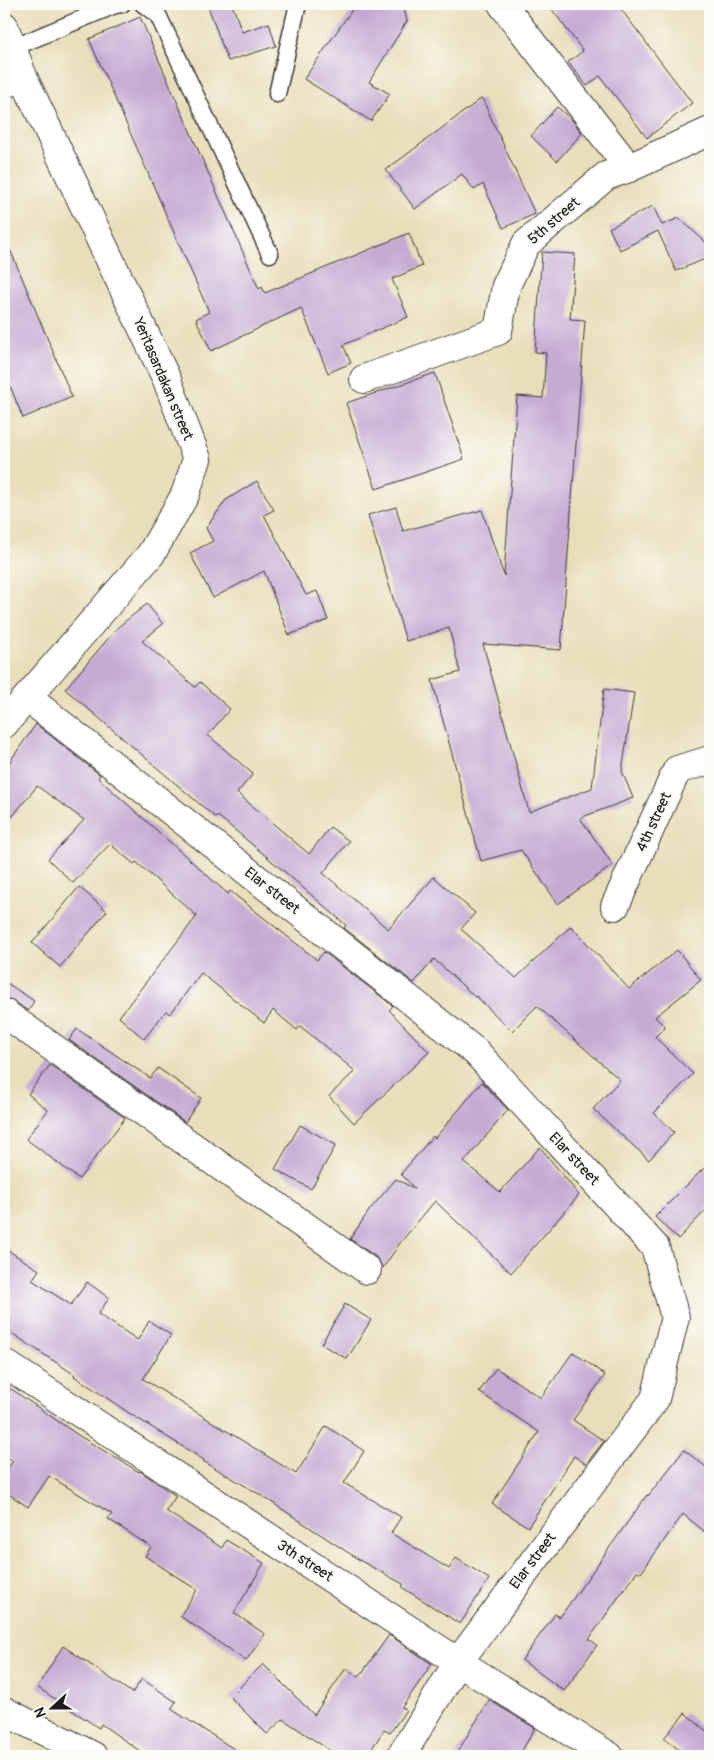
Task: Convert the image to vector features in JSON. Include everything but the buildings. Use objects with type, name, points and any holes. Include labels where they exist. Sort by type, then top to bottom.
[{"type":"street","points":[[502,4],[629,168]]},
{"type":"street","name":"Yeritasardakan street","points":[[4,724],[151,554],[185,495],[196,459],[167,380],[13,80],[8,37]]},
{"type":"street","name":"5th street","points":[[364,380],[498,331],[506,286],[526,244],[606,176],[629,168],[710,131]]},
{"type":"street","name":"Elar street","points":[[28,698],[476,1052],[655,1247],[675,1317],[655,1399],[458,1662],[401,1756]]},
{"type":"street","name":"4th street","points":[[615,906],[678,770],[710,760]]},
{"type":"street","points":[[4,1013],[367,1270]]},
{"type":"street","name":"3th street","points":[[4,1363],[458,1662],[609,1756]]},
{"type":"street","points":[[4,1711],[93,1756]]},
{"type":"lane","points":[[8,37],[122,4]]},
{"type":"lane","points":[[143,4],[158,15],[270,254]]},
{"type":"lane","points":[[277,94],[298,4]]}]
